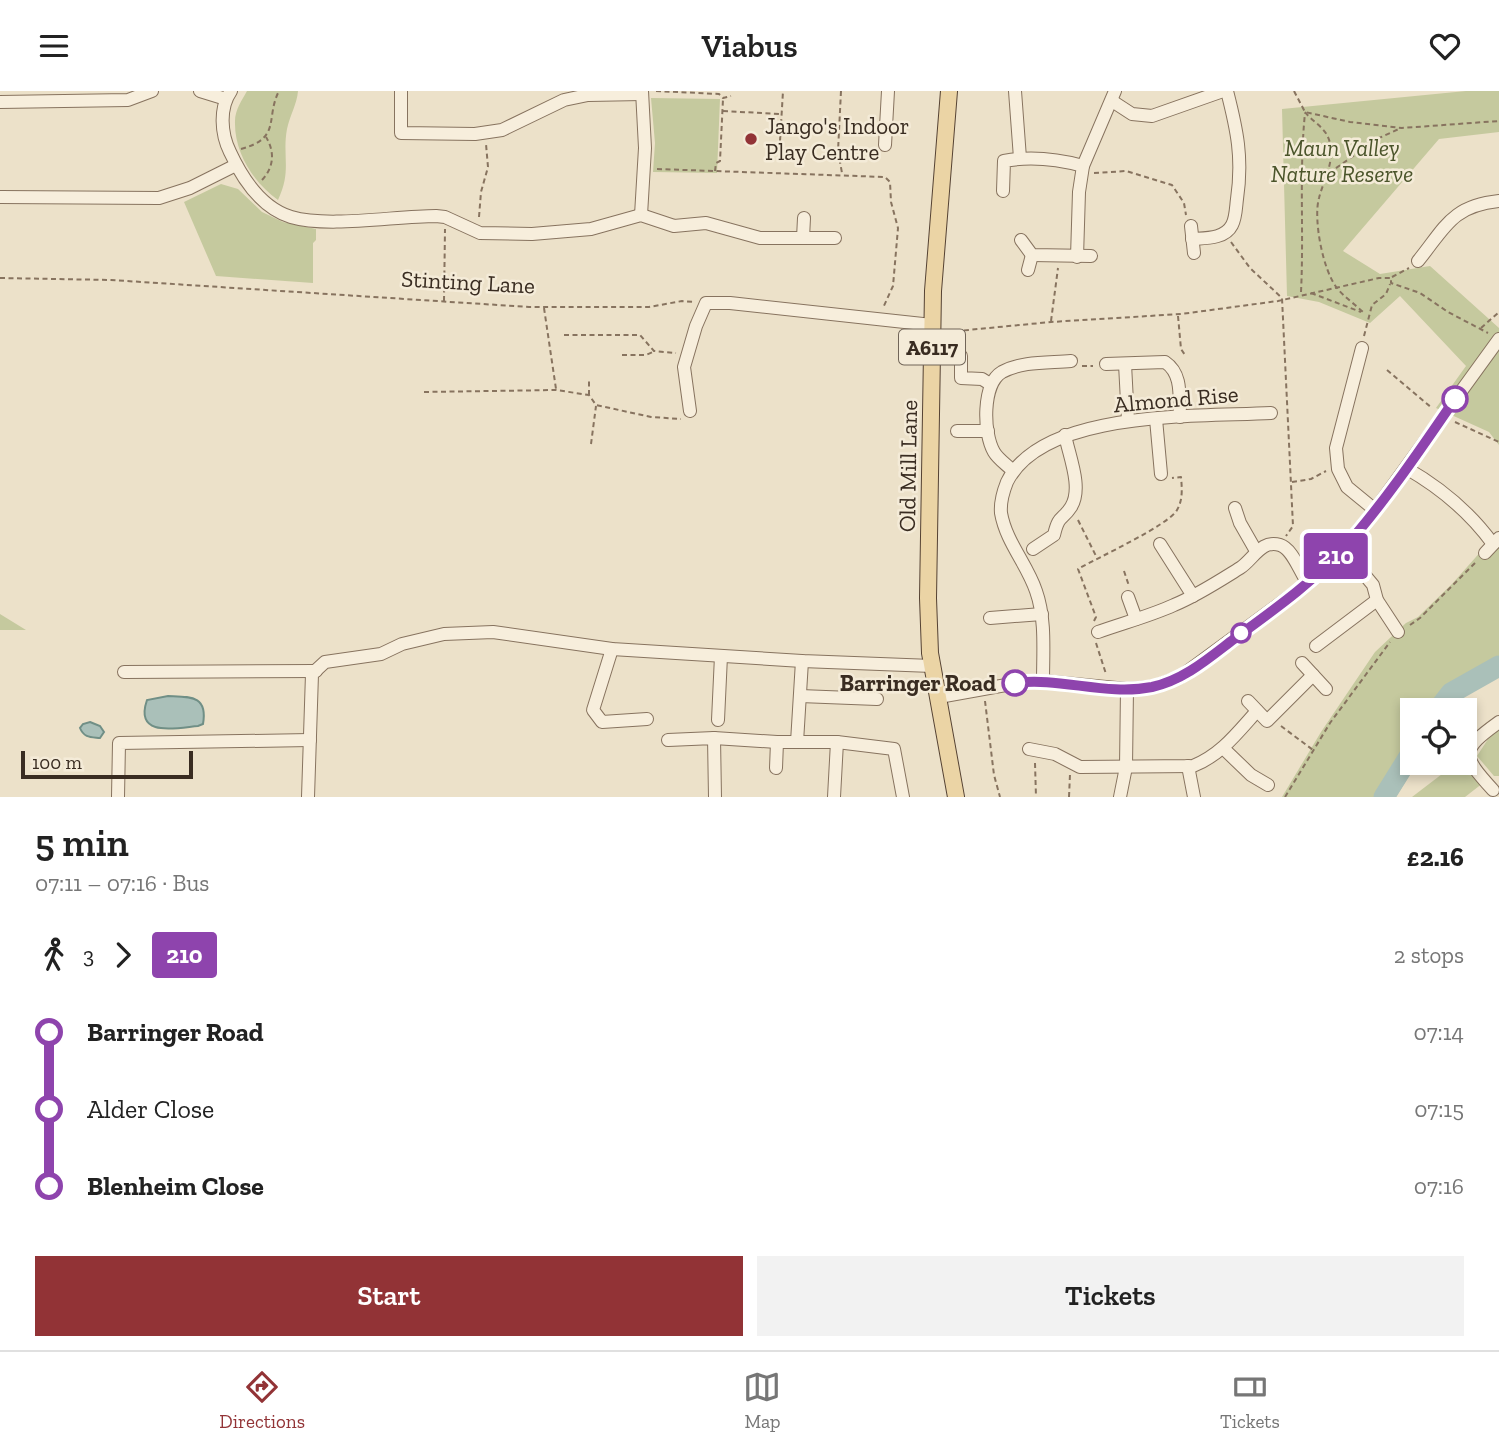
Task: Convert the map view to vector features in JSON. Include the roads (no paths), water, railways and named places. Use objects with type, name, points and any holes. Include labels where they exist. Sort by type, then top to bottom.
[{"type":"main road","name":"Old Mill Lane","points":[[949,91],[933,291],[928,598],[930,653],[956,797]]},
{"type":"street","points":[[0,102],[128,100],[152,91]]},
{"type":"street","points":[[200,91],[228,95],[222,120],[229,151],[236,165],[252,188],[279,211],[291,217],[310,220],[445,217],[480,233],[532,234],[591,229],[641,215],[674,226],[706,223],[760,238],[835,238]]},
{"type":"street","points":[[401,91],[401,133],[502,130],[564,100],[588,95],[642,93],[645,148],[641,215]]},
{"type":"street","points":[[885,145],[888,91]]},
{"type":"street","points":[[1015,91],[1020,158]]},
{"type":"street","points":[[1077,257],[1082,170],[1114,96],[1132,114],[1152,116],[1225,91],[1239,139],[1241,174],[1232,226],[1216,237],[1193,239]]},
{"type":"street","points":[[1003,191],[1004,161],[1020,158],[1061,160],[1082,170]]},
{"type":"street","points":[[0,197],[159,198],[190,188],[236,165]]},
{"type":"street","points":[[1425,258],[1433,238],[1452,219],[1481,203],[1499,201]]},
{"type":"street","points":[[803,238],[804,218]]},
{"type":"street","points":[[1021,240],[1032,255],[1091,256]]},
{"type":"street","points":[[1028,270],[1032,255]]},
{"type":"street","points":[[690,411],[684,367],[706,303],[730,303],[878,319],[932,329]]},
{"type":"street","points":[[939,697],[984,687],[1043,681],[1128,689],[1153,687],[1180,677],[1308,583],[1343,549],[1406,468],[1495,338]]},
{"type":"street","points":[[1362,348],[1336,448],[1338,469],[1347,487],[1375,510]]},
{"type":"street","points":[[961,356],[961,378],[982,379],[990,384]]},
{"type":"street","points":[[1103,365],[1165,362],[1173,367],[1178,376],[1180,417]]},
{"type":"street","points":[[1358,363],[1373,364]]},
{"type":"street","points":[[1043,681],[1042,614],[1036,590],[1006,530],[1001,510],[1002,492],[1013,471],[995,454],[988,431],[990,384],[999,374],[1014,366],[1077,364]]},
{"type":"street","points":[[1125,364],[1128,421]]},
{"type":"street","name":"Almond Rise","points":[[1013,471],[1050,441],[1065,435],[1128,421],[1262,409]]},
{"type":"street","points":[[1156,419],[1160,471]]},
{"type":"street","points":[[957,431],[988,431]]},
{"type":"street","points":[[1033,549],[1054,535],[1057,520],[1071,507],[1077,490],[1065,435]]},
{"type":"street","points":[[1406,468],[1435,485],[1476,520],[1492,545]]},
{"type":"street","points":[[1235,508],[1256,551]]},
{"type":"street","points":[[1160,544],[1193,596]]},
{"type":"street","points":[[1094,630],[1136,619],[1193,596],[1248,563],[1256,551],[1269,545],[1280,545],[1289,551],[1308,583]]},
{"type":"street","points":[[1343,549],[1373,585],[1377,600],[1398,632]]},
{"type":"street","points":[[1128,597],[1136,619]]},
{"type":"street","points":[[1316,646],[1377,600]]},
{"type":"street","points":[[990,618],[1042,614]]},
{"type":"street","points":[[308,797],[312,674],[325,662],[381,654],[402,644],[444,634],[493,632],[612,649],[932,666]]},
{"type":"street","points":[[612,649],[593,711],[603,723],[647,719]]},
{"type":"street","points":[[718,720],[721,656]]},
{"type":"street","points":[[797,742],[802,661]]},
{"type":"street","points":[[1301,663],[1326,688]]},
{"type":"street","points":[[124,672],[316,671]]},
{"type":"street","points":[[1029,749],[1055,754],[1080,767],[1188,766],[1209,759],[1223,748],[1257,711],[1313,675]]},
{"type":"street","points":[[1120,797],[1126,767],[1128,689]]},
{"type":"street","points":[[800,696],[877,699]]},
{"type":"street","points":[[1492,791],[1475,771],[1469,760],[1469,751],[1473,742],[1499,722]]},
{"type":"street","points":[[714,738],[715,797]]},
{"type":"street","points":[[667,740],[714,738],[837,742],[894,749],[903,797]]},
{"type":"street","points":[[118,797],[119,744],[310,740]]},
{"type":"street","points":[[776,768],[777,742]]},
{"type":"street","points":[[834,797],[837,742]]},
{"type":"street","points":[[1223,748],[1251,775],[1268,785]]},
{"type":"street","points":[[1188,766],[1194,797]]},
{"type":"water","points":[[168,696],[196,699],[203,708],[203,724],[169,729],[152,725],[146,720],[147,700]]},
{"type":"water","points":[[90,722],[100,726],[104,732],[100,738],[84,734],[80,728]]},
{"type":"waterway","points":[[1447,698],[1451,693],[1499,666]]},
{"type":"waterway","points":[[1384,797],[1400,771]]},
{"type":"place","name":"Jango's Indoor Play Centre","points":[[751,139]]},
{"type":"place","name":"Barringer Road","points":[[1015,683]]},
{"type":"park label","name":"Maun Valley Nature Reserve","points":[[1342,161]]}]
